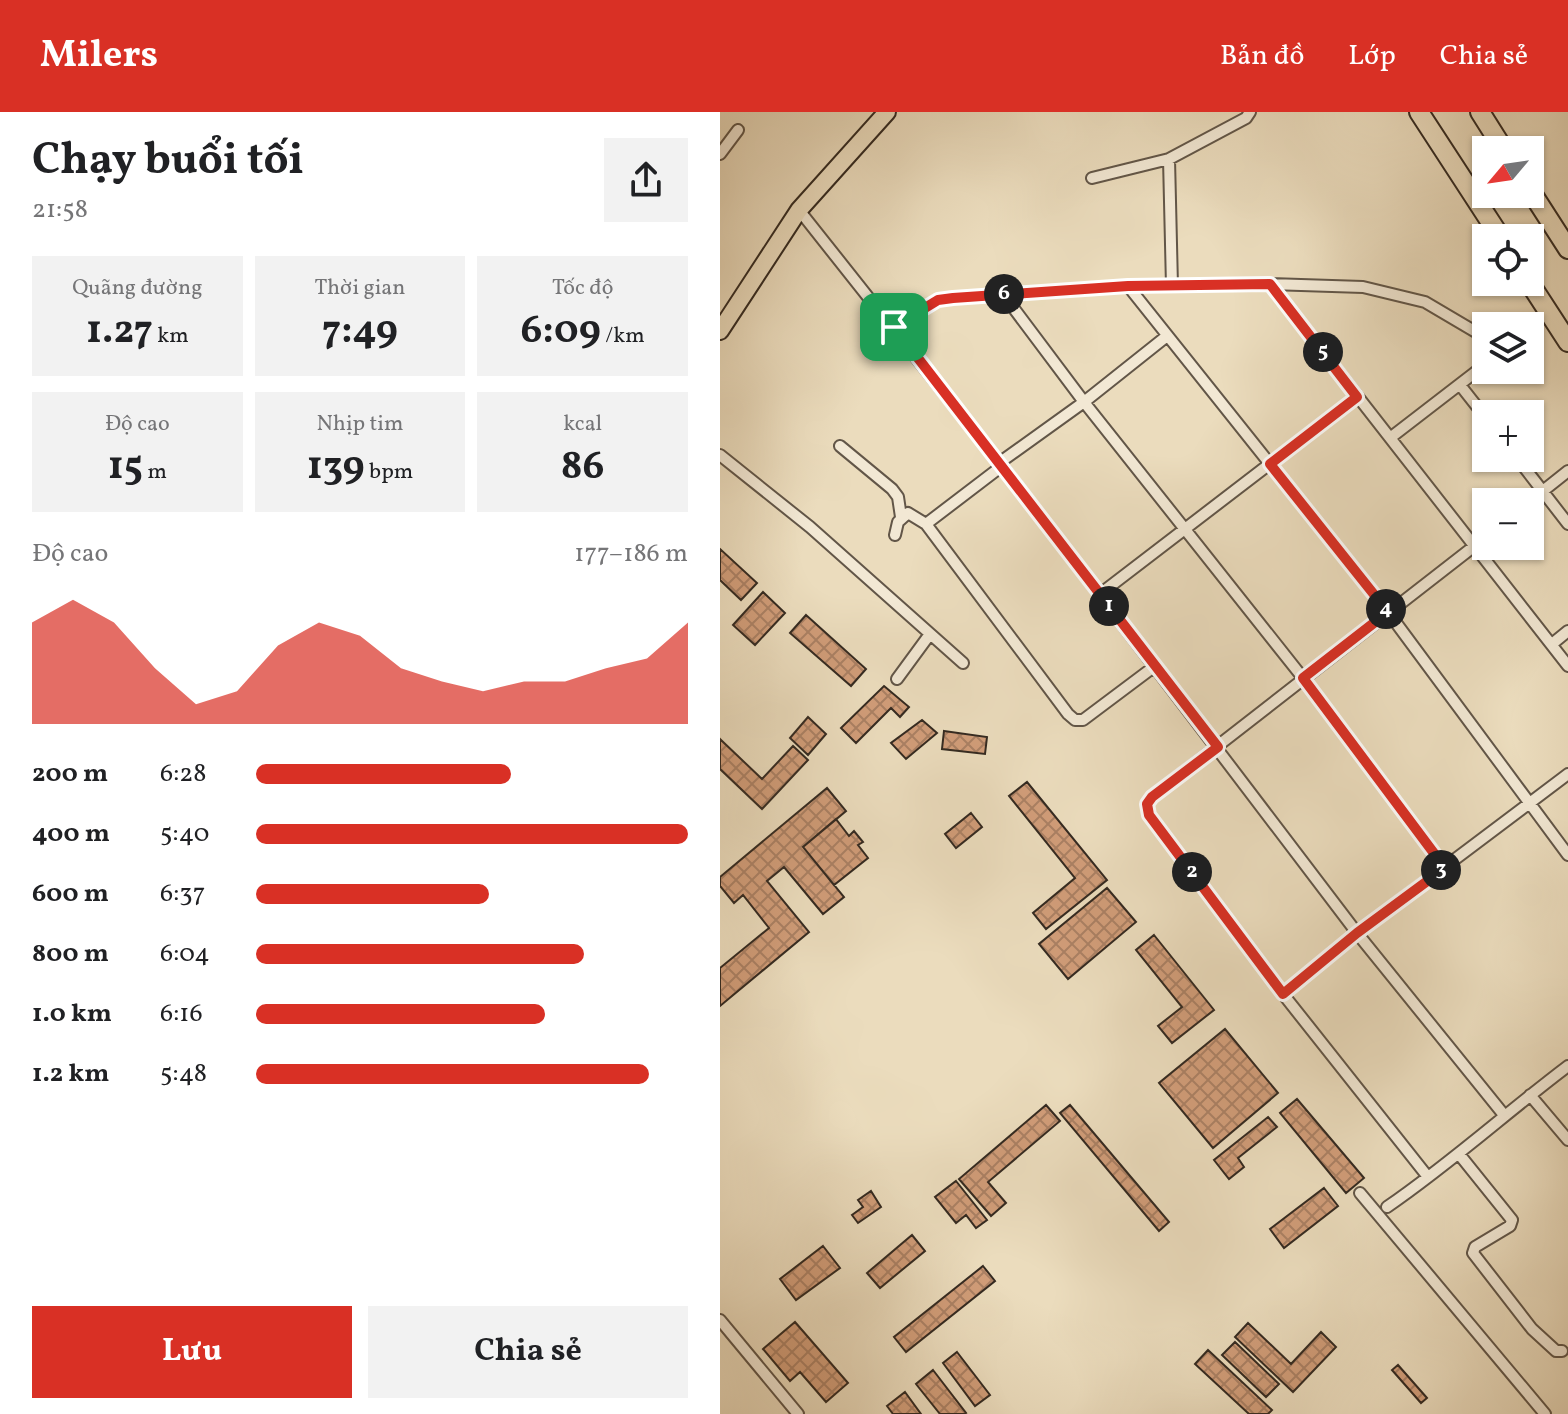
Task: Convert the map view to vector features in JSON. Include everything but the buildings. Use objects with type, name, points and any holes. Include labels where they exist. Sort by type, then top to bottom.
[{"type":"highway","points":[[1419,112],[1492,224]]},
{"type":"highway","points":[[1480,112],[1495,136]]},
{"type":"highway","points":[[1542,208],[1568,249]]},
{"type":"highway","points":[[1538,296],[1568,342]]},
{"type":"main road","points":[[720,331],[799,210],[887,112]]},
{"type":"street","points":[[1092,178],[1169,159],[1246,118],[1250,112]]},
{"type":"street","points":[[720,154],[738,130]]},
{"type":"street","points":[[1169,159],[1172,286]]},
{"type":"street","points":[[799,210],[1000,464],[1357,933],[1504,1115]]},
{"type":"street","points":[[894,327],[938,300],[1128,286],[1270,284],[1363,287],[1425,302],[1472,330]]},
{"type":"street","points":[[1270,284],[1472,542]]},
{"type":"street","points":[[1128,286],[1388,612],[1568,855]]},
{"type":"street","points":[[1003,294],[1084,402],[1303,678],[1445,868]]},
{"type":"street","points":[[1544,315],[1548,311]]},
{"type":"street","points":[[926,524],[1167,336]]},
{"type":"street","points":[[1390,438],[1472,375]]},
{"type":"street","points":[[1460,385],[1472,400]]},
{"type":"street","points":[[1100,594],[1357,397]]},
{"type":"street","points":[[840,446],[898,497],[901,517],[895,535]]},
{"type":"street","points":[[720,455],[810,527],[963,663]]},
{"type":"street","points":[[1544,490],[1568,471]]},
{"type":"street","points":[[1528,472],[1541,488]]},
{"type":"street","points":[[1544,492],[1568,524]]},
{"type":"street","points":[[901,517],[908,513],[926,524],[1075,720],[1083,720],[1155,666]]},
{"type":"street","points":[[1428,1177],[1283,994],[1149,815],[1147,804],[1303,678],[1472,548]]},
{"type":"street","points":[[1486,560],[1568,666]]},
{"type":"street","points":[[1552,644],[1568,631]]},
{"type":"street","points":[[897,679],[930,634]]},
{"type":"street","points":[[1283,994],[1357,933],[1568,774]]},
{"type":"street","points":[[1387,1207],[1459,1154],[1568,1066]]},
{"type":"street","points":[[1530,1095],[1568,1140]]},
{"type":"street","points":[[1459,1154],[1512,1220],[1510,1226],[1475,1247],[1473,1253],[1532,1329],[1556,1351],[1562,1351]]},
{"type":"street","points":[[1360,1193],[1545,1414]]},
{"type":"street","points":[[720,1320],[798,1414]]},
{"type":"route","points":[[1270,284],[1357,397],[1270,464],[1388,612],[1303,678],[1445,868],[1357,933],[1283,994],[1149,815],[1147,804],[1152,797],[1218,747],[894,327],[938,300],[953,298],[1128,286],[1270,284]]}]
